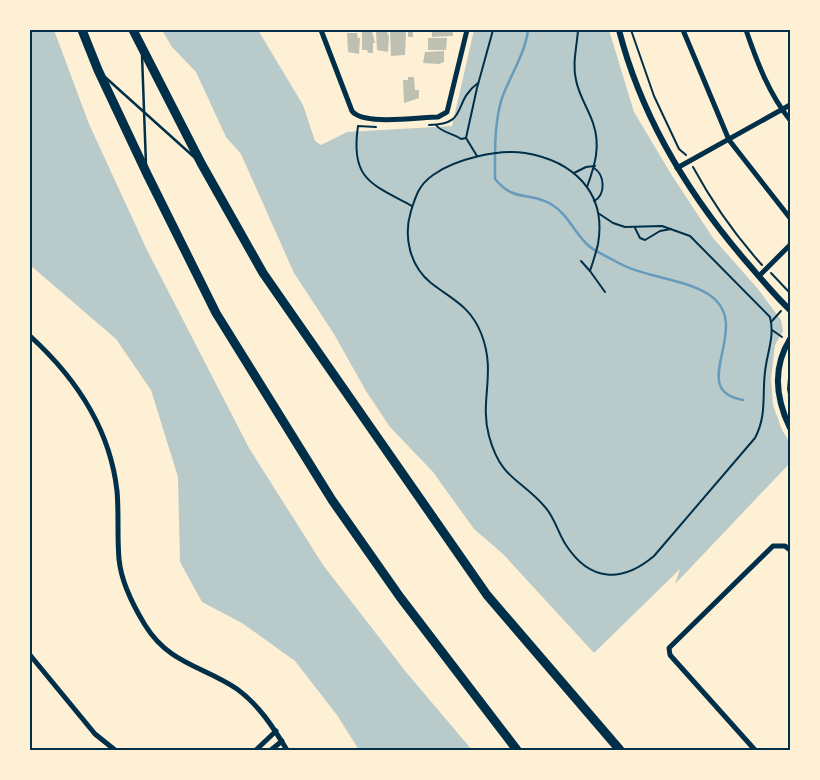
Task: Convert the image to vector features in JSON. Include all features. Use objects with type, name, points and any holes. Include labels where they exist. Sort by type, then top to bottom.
[{"type":"highway","points":[[82,30],[98,70],[147,174],[216,313],[332,500],[400,597],[517,750]]},
{"type":"highway","points":[[134,30],[201,163],[264,273],[487,595],[620,750]]},
{"type":"street","points":[[321,30],[352,111],[360,118],[369,119],[438,116],[447,112],[451,104],[467,30]]},
{"type":"street","points":[[619,30],[640,94],[677,168],[698,203],[758,276],[790,310]]},
{"type":"street","points":[[683,30],[729,140],[790,218]]},
{"type":"street","points":[[746,30],[759,67],[782,110],[790,120]]},
{"type":"street","points":[[677,168],[790,105]]},
{"type":"street","points":[[758,276],[790,244]]},
{"type":"street","points":[[30,336],[57,361],[87,403],[101,431],[117,489],[119,560],[123,578],[145,624],[157,642],[170,654],[236,689],[263,714],[287,750]]},
{"type":"street","points":[[789,340],[778,369],[777,389],[779,404],[790,428]]},
{"type":"street","points":[[755,750],[670,655],[669,648],[773,546],[784,546],[790,550]]},
{"type":"street","points":[[30,655],[96,734],[115,750]]},
{"type":"street","points":[[256,750],[276,731]]},
{"type":"street","points":[[271,750],[282,741]]},
{"type":"lane","points":[[142,48],[147,174]]},
{"type":"lane","points":[[98,70],[146,116],[201,163]]},
{"type":"path","points":[[477,156],[466,138],[478,83],[493,30]]},
{"type":"path","points":[[578,30],[574,67],[576,80],[597,136],[597,154],[587,187]]},
{"type":"path","points":[[631,30],[654,96],[679,149],[685,153]]},
{"type":"path","points":[[466,138],[461,139],[455,134],[444,132],[436,125],[446,124],[457,116],[463,97],[478,83]]},
{"type":"path","points":[[358,126],[355,144],[357,161],[362,174],[371,183],[412,206]]},
{"type":"path","points":[[590,271],[598,245],[598,213],[587,187],[570,169],[545,157],[521,153],[477,156],[443,168],[422,182],[408,221],[407,236],[413,258],[420,271],[431,283],[461,303],[472,316],[486,347],[490,366],[486,420],[492,444],[502,468],[512,479],[545,506],[565,544],[576,559],[599,573],[628,573],[640,568],[654,556],[755,438],[763,418],[765,372],[772,330],[770,317],[690,236],[672,229],[653,226],[635,228],[613,223],[598,213]]},
{"type":"path","points":[[574,173],[586,167],[594,167],[600,174],[602,193],[594,201]]},
{"type":"path","points":[[695,171],[695,175],[719,211],[766,268],[790,292]]},
{"type":"path","points":[[635,228],[640,238],[645,240],[660,231],[672,229]]},
{"type":"path","points":[[581,261],[605,292]]},
{"type":"path","points":[[772,330],[789,340]]},
{"type":"path","points":[[790,367],[788,390],[790,399]]},
{"type":"shaded area","points":[[30,30],[54,30],[89,124],[147,250],[249,448],[323,565],[406,672],[472,750],[359,750],[337,715],[295,661],[242,623],[202,602],[180,562],[178,477],[151,390],[116,339],[30,265]]},
{"type":"shaded area","points":[[162,30],[258,30],[303,105],[315,141],[321,145],[347,132],[452,126],[474,30],[609,30],[634,112],[671,174],[713,238],[758,289],[781,320],[783,331],[775,345],[771,379],[773,405],[782,430],[790,443],[790,463],[675,584],[680,569],[594,653],[503,554],[474,529],[433,472],[390,427],[366,391],[334,334],[294,273],[241,154],[226,137],[196,72],[172,47]]},
{"type":"building","points":[[390,30],[406,31],[405,55],[391,56]]},
{"type":"building","points":[[408,30],[413,30],[413,37],[408,37]]},
{"type":"building","points":[[427,30],[453,30],[453,36],[432,37],[432,31]]},
{"type":"building","points":[[372,31],[375,43],[373,43],[373,53],[368,53],[367,50],[362,50],[362,32]]},
{"type":"building","points":[[376,32],[387,32],[389,36],[388,52],[377,50]]},
{"type":"building","points":[[347,33],[357,33],[358,38],[360,38],[359,54],[348,52]]},
{"type":"building","points":[[428,38],[447,38],[446,50],[428,50]]},
{"type":"building","points":[[444,51],[444,62],[439,64],[423,63],[425,52]]},
{"type":"building","points":[[408,77],[414,77],[415,90],[419,90],[419,98],[404,103],[403,80],[408,80]]},
{"type":"waterway","points":[[528,30],[524,48],[499,108],[495,179],[515,194],[543,200],[557,208],[592,248],[626,267],[686,284],[708,294],[721,307],[726,322],[719,370],[720,384],[727,394],[743,400]]}]
